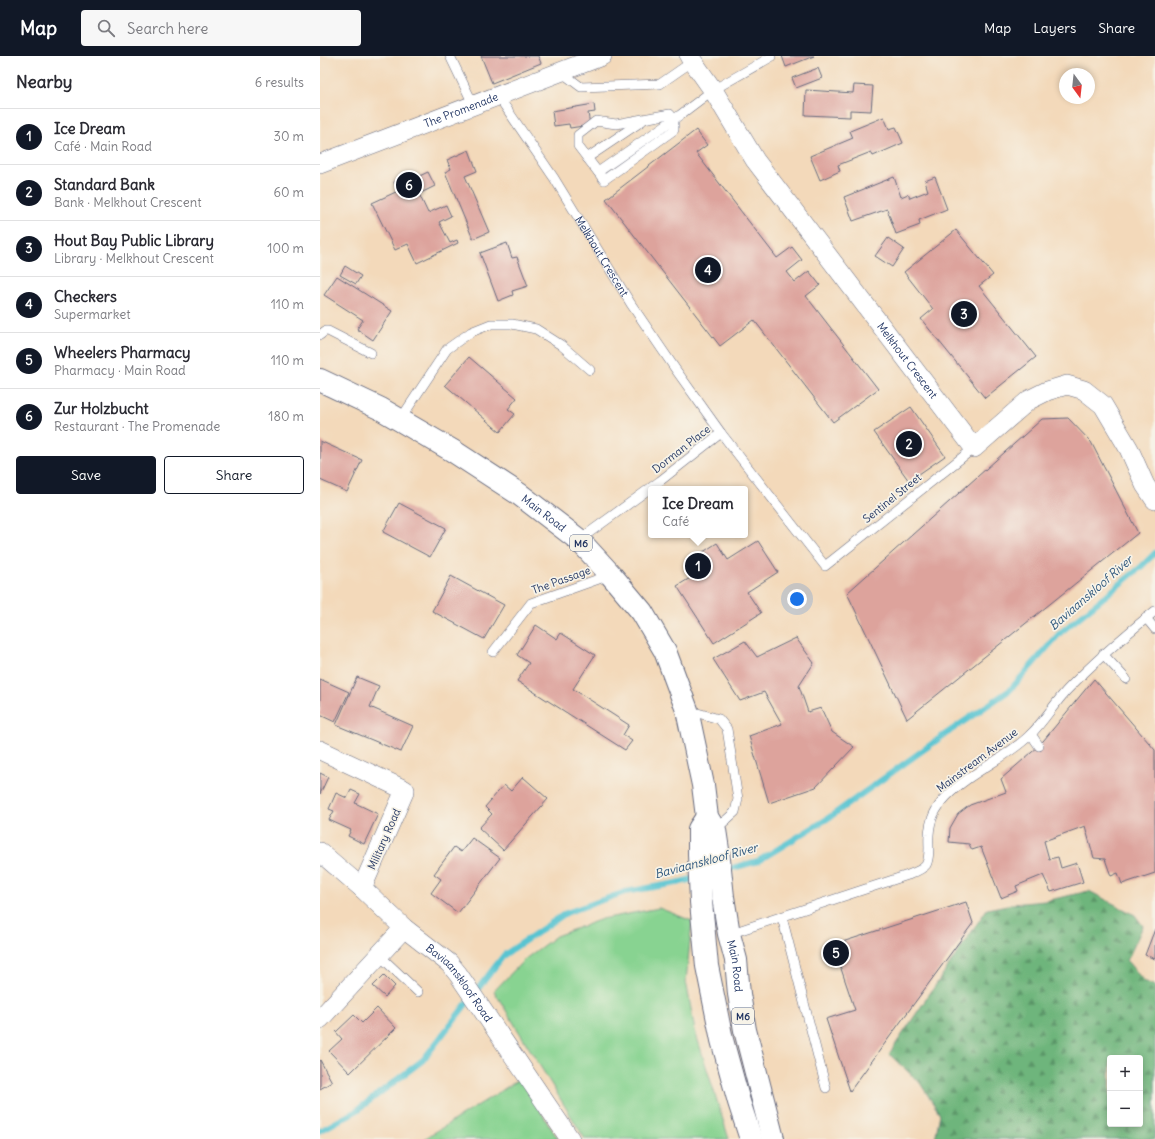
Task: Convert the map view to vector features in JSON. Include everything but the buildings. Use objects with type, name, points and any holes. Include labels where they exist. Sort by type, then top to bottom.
[{"type":"main road","name":"Main Road","points":[[320,380],[381,409],[453,451],[519,494],[579,540],[642,612],[665,651],[688,710],[703,785],[710,838],[736,960],[739,994],[745,1030],[773,1139]]},
{"type":"main road","name":"Main Road","points":[[710,838],[701,902],[708,966],[722,1040],[750,1139]]},
{"type":"main road","points":[[718,1017],[723,1010],[724,1004],[716,950],[730,934]]},
{"type":"street","name":"The Promenade","points":[[325,157],[474,106],[602,56]]},
{"type":"street","name":"Melkhout Crescent","points":[[691,58],[714,90],[755,160],[974,448]]},
{"type":"street","points":[[974,448],[1029,400],[1047,391],[1067,385],[1084,390],[1103,405],[1129,449],[1144,485],[1155,500]]},
{"type":"street","name":"Military Road","points":[[320,750],[405,790],[362,888]]},
{"type":"street","name":"Baviaanskloof Road","points":[[320,852],[362,888],[404,928],[448,963],[458,974],[570,1139]]},
{"type":"street","points":[[320,1019],[404,928]]},
{"type":"lane","points":[[450,56],[474,106]]},
{"type":"lane","points":[[674,119],[670,114],[616,124],[596,121],[578,135],[578,146],[598,172],[674,119],[714,90],[771,57]]},
{"type":"lane","points":[[560,72],[581,87],[660,84],[691,58]]},
{"type":"lane","name":"Melkhout Crescent","points":[[498,96],[554,178],[631,304],[721,433],[825,566]]},
{"type":"lane","points":[[587,158],[645,119]]},
{"type":"lane","points":[[400,420],[446,349],[471,332],[491,324],[512,324],[536,329],[561,345],[590,370]]},
{"type":"lane","points":[[320,334],[328,331],[371,353]]},
{"type":"lane","name":"Dorman Place","points":[[653,486],[721,433]]},
{"type":"lane","name":"Sentinel Street","points":[[825,566],[974,448]]},
{"type":"lane","name":"Dorman Place","points":[[579,540],[648,490]]},
{"type":"lane","name":"The Passage","points":[[493,652],[531,603],[611,575]]},
{"type":"lane","name":"Mainstream Avenue","points":[[730,934],[920,870],[925,865],[929,856],[929,834],[933,812],[946,797],[957,787],[1031,734],[1066,691],[1103,654],[1155,611]]},
{"type":"lane","points":[[1146,618],[1155,629]]},
{"type":"lane","points":[[1103,654],[1126,679]]},
{"type":"lane","points":[[688,710],[719,719],[727,729],[738,799],[735,812],[710,838]]},
{"type":"lane","points":[[1031,734],[1039,746]]},
{"type":"lane","points":[[782,917],[826,1088]]},
{"type":"lane","points":[[379,955],[418,992]]},
{"type":"green space","points":[[1089,891],[1135,915],[1143,926],[1127,961],[1144,981],[1155,986],[1155,1139],[935,1139],[940,1114],[920,1083],[889,1054],[987,909],[1012,904],[1045,901]]},
{"type":"green space","points":[[659,908],[692,921],[686,981],[695,1031],[729,1139],[585,1139],[494,991],[525,959],[556,936],[602,919]]},
{"type":"green space","points":[[520,1079],[558,1139],[424,1139]]},
{"type":"waterway","name":"Baviaanskloof River","points":[[725,870],[758,861],[827,819],[1010,690],[1060,633],[1141,567],[1155,553]]},
{"type":"waterway","name":"Baviaanskloof River","points":[[320,1131],[356,1111],[423,1060],[504,955],[566,913],[625,892],[677,883],[696,878]]},
{"type":"place","name":"Zur Holzbucht","points":[[409,185]]},
{"type":"place","name":"Checkers","points":[[708,270]]},
{"type":"place","name":"Hout Bay Public Library","points":[[964,314]]},
{"type":"place","name":"Standard Bank","points":[[909,444]]},
{"type":"place","name":"Ice Dream","points":[[698,566]]},
{"type":"place","name":"Wheelers Pharmacy","points":[[836,953]]}]
